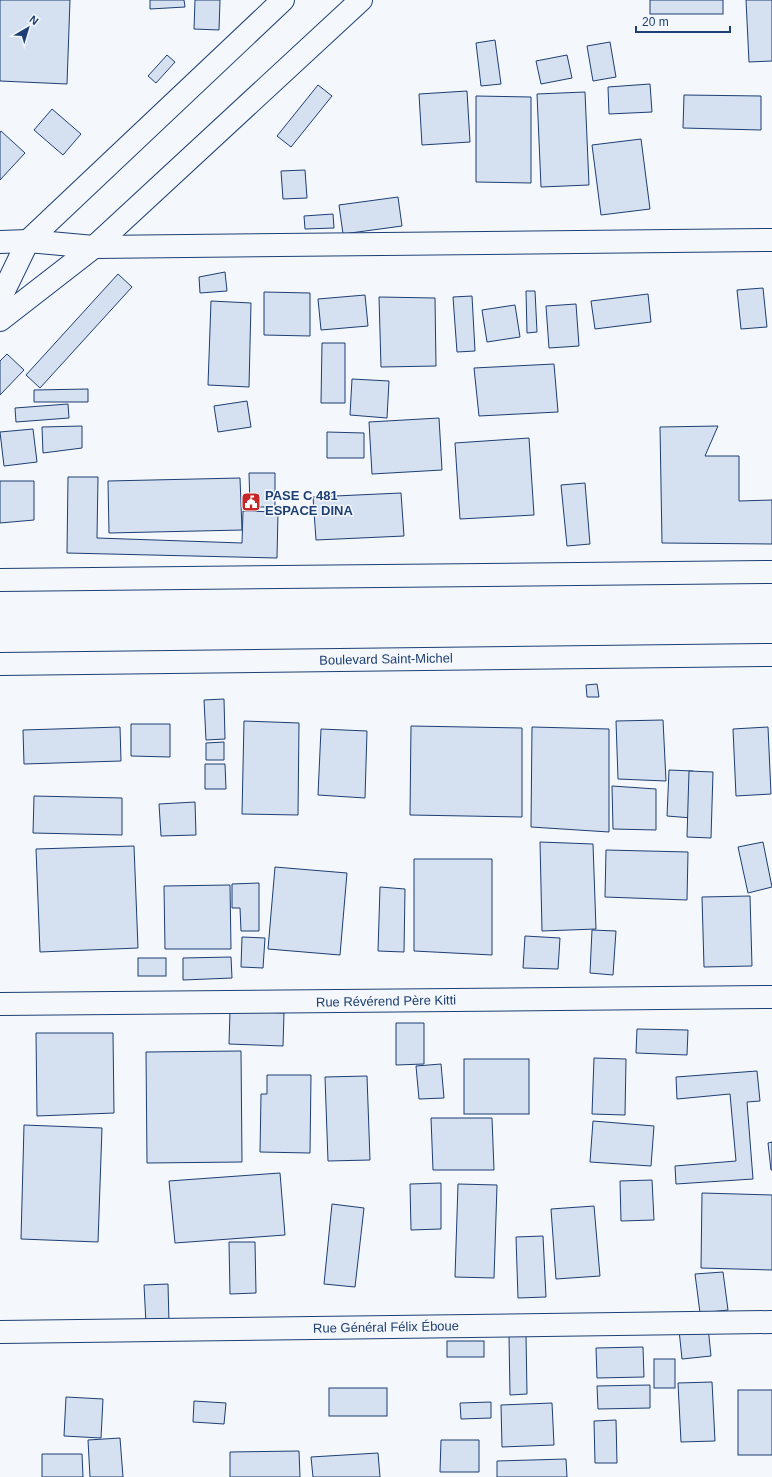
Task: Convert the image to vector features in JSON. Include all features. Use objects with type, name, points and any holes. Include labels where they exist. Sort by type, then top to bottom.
[{"type":"street","points":[[0,299],[28,241],[283,0]]},
{"type":"street","points":[[0,320],[94,247],[360,0]]},
{"type":"street","points":[[0,242],[28,241],[94,247],[772,240]]},
{"type":"street","points":[[0,580],[772,572]]},
{"type":"street","name":"Boulevard Saint-Michel","points":[[0,664],[772,655]]},
{"type":"street","name":"Rue Révérend Père Kitti","points":[[0,1004],[772,997]]},
{"type":"street","name":"Rue Général Félix Éboue","points":[[0,1332],[772,1322]]},
{"type":"building","points":[[0,0],[70,0],[67,84],[0,81]]},
{"type":"building","points":[[150,0],[184,0],[185,7],[150,9]]},
{"type":"building","points":[[195,0],[220,0],[219,30],[194,29]]},
{"type":"building","points":[[650,0],[723,0],[723,14],[650,14]]},
{"type":"building","points":[[746,0],[772,0],[772,61],[749,62]]},
{"type":"building","points":[[495,40],[501,84],[481,86],[476,43]]},
{"type":"building","points":[[610,42],[616,77],[593,81],[587,46]]},
{"type":"building","points":[[167,55],[175,62],[156,83],[148,76]]},
{"type":"building","points":[[567,55],[572,78],[541,84],[536,61]]},
{"type":"building","points":[[650,84],[652,112],[609,114],[608,87]]},
{"type":"building","points":[[318,85],[332,96],[291,147],[277,136]]},
{"type":"building","points":[[467,91],[470,142],[422,145],[419,94]]},
{"type":"building","points":[[585,92],[589,185],[541,187],[537,94]]},
{"type":"building","points":[[684,95],[761,96],[761,130],[683,128]]},
{"type":"building","points":[[476,96],[531,97],[531,183],[476,182]]},
{"type":"building","points":[[52,109],[81,134],[63,155],[34,130]]},
{"type":"building","points":[[1,131],[25,153],[0,180],[0,133]]},
{"type":"building","points":[[641,139],[650,209],[601,215],[592,145]]},
{"type":"building","points":[[305,170],[307,198],[283,199],[281,171]]},
{"type":"building","points":[[398,197],[402,226],[343,234],[339,205]]},
{"type":"building","points":[[333,214],[334,228],[305,229],[304,216]]},
{"type":"building","points":[[225,272],[227,291],[200,293],[199,277]]},
{"type":"building","points":[[118,274],[132,287],[40,388],[26,375]]},
{"type":"building","points":[[763,288],[767,327],[741,329],[737,290]]},
{"type":"building","points":[[526,291],[535,291],[537,332],[527,333]]},
{"type":"building","points":[[264,292],[310,293],[310,336],[264,335]]},
{"type":"building","points":[[648,294],[651,322],[595,329],[591,301]]},
{"type":"building","points":[[365,295],[368,326],[321,330],[318,299]]},
{"type":"building","points":[[472,296],[475,351],[457,352],[453,297]]},
{"type":"building","points":[[379,297],[435,298],[436,366],[381,367]]},
{"type":"building","points":[[211,301],[251,303],[249,387],[208,385]]},
{"type":"building","points":[[576,304],[579,346],[549,348],[546,306]]},
{"type":"building","points":[[515,305],[520,337],[487,342],[482,310]]},
{"type":"building","points":[[322,343],[345,343],[345,403],[321,403]]},
{"type":"building","points":[[7,354],[24,370],[0,395],[0,361]]},
{"type":"building","points":[[554,364],[558,412],[479,416],[474,368]]},
{"type":"building","points":[[352,379],[389,381],[387,418],[350,415]]},
{"type":"building","points":[[88,389],[88,402],[34,402],[34,390]]},
{"type":"building","points":[[247,401],[251,427],[218,432],[214,406]]},
{"type":"building","points":[[68,404],[69,418],[16,422],[15,408]]},
{"type":"building","points":[[439,418],[442,470],[372,474],[369,422]]},
{"type":"building","points":[[82,426],[82,448],[43,453],[42,427]]},
{"type":"building","points":[[718,426],[705,456],[739,456],[739,501],[772,500],[772,544],[662,543],[660,427]]},
{"type":"building","points":[[33,429],[37,462],[4,466],[0,432]]},
{"type":"building","points":[[327,432],[364,433],[364,458],[327,458]]},
{"type":"building","points":[[529,438],[534,515],[460,519],[455,443]]},
{"type":"building","points":[[249,473],[275,473],[275,507],[250,507]]},
{"type":"building","points":[[68,477],[98,477],[97,538],[242,543],[243,511],[278,512],[277,558],[67,553]]},
{"type":"building","points":[[240,478],[242,530],[109,533],[108,481]]},
{"type":"building","points":[[0,481],[34,481],[34,520],[0,523]]},
{"type":"building","points":[[585,483],[590,544],[567,546],[561,485]]},
{"type":"building","points":[[401,493],[404,536],[316,540],[313,497]]},
{"type":"building","points":[[597,684],[599,697],[587,697],[586,685]]},
{"type":"building","points":[[224,699],[225,739],[206,740],[204,700]]},
{"type":"building","points":[[663,720],[666,781],[618,779],[616,721]]},
{"type":"building","points":[[244,721],[299,723],[298,815],[242,814]]},
{"type":"building","points":[[131,724],[170,724],[170,757],[131,756]]},
{"type":"building","points":[[411,726],[522,728],[522,817],[410,815]]},
{"type":"building","points":[[120,727],[121,761],[24,764],[23,730]]},
{"type":"building","points":[[532,727],[609,729],[609,832],[531,827]]},
{"type":"building","points":[[768,727],[771,794],[736,796],[733,729]]},
{"type":"building","points":[[321,729],[367,731],[365,798],[318,795]]},
{"type":"building","points":[[224,742],[224,760],[206,760],[206,743]]},
{"type":"building","points":[[205,764],[225,764],[226,789],[205,789]]},
{"type":"building","points":[[669,770],[693,771],[692,818],[667,816]]},
{"type":"building","points":[[689,771],[713,772],[711,838],[687,837]]},
{"type":"building","points":[[612,786],[656,789],[656,830],[613,829]]},
{"type":"building","points":[[34,796],[122,798],[122,835],[33,833]]},
{"type":"building","points":[[195,802],[196,835],[161,836],[159,804]]},
{"type":"building","points":[[540,842],[593,844],[596,929],[542,931]]},
{"type":"building","points":[[763,842],[772,887],[748,893],[738,847]]},
{"type":"building","points":[[134,846],[138,948],[40,952],[36,849]]},
{"type":"building","points":[[606,850],[688,852],[687,900],[605,897]]},
{"type":"building","points":[[414,859],[492,859],[492,955],[414,951]]},
{"type":"building","points":[[275,867],[347,873],[340,955],[268,949]]},
{"type":"building","points":[[259,883],[259,931],[241,931],[240,908],[232,908],[232,884]]},
{"type":"building","points":[[230,885],[231,949],[165,949],[164,886]]},
{"type":"building","points":[[380,887],[405,889],[404,952],[378,951]]},
{"type":"building","points":[[750,896],[752,966],[704,967],[702,897]]},
{"type":"building","points":[[592,930],[616,931],[613,975],[590,973]]},
{"type":"building","points":[[525,936],[560,938],[558,969],[523,968]]},
{"type":"building","points":[[242,937],[265,938],[263,968],[241,967]]},
{"type":"building","points":[[231,957],[232,978],[183,980],[183,958]]},
{"type":"building","points":[[138,958],[166,958],[166,976],[138,976]]},
{"type":"building","points":[[230,1011],[284,1013],[283,1046],[229,1044]]},
{"type":"building","points":[[396,1023],[424,1023],[424,1064],[396,1065]]},
{"type":"building","points":[[637,1029],[688,1030],[687,1055],[636,1053]]},
{"type":"building","points":[[36,1033],[113,1033],[114,1113],[37,1116]]},
{"type":"building","points":[[241,1051],[242,1162],[147,1163],[146,1052]]},
{"type":"building","points":[[594,1058],[626,1059],[625,1115],[592,1114]]},
{"type":"building","points":[[464,1059],[529,1059],[529,1114],[464,1114]]},
{"type":"building","points":[[441,1064],[444,1098],[419,1099],[416,1066]]},
{"type":"building","points":[[757,1071],[760,1101],[747,1102],[753,1179],[676,1184],[675,1166],[736,1161],[730,1094],[677,1099],[676,1077]]},
{"type":"building","points":[[267,1075],[311,1075],[310,1153],[260,1152],[261,1094],[267,1094]]},
{"type":"building","points":[[367,1076],[370,1160],[328,1161],[325,1077]]},
{"type":"building","points":[[431,1118],[492,1118],[494,1170],[433,1170]]},
{"type":"building","points":[[593,1121],[654,1126],[651,1166],[590,1162]]},
{"type":"building","points":[[24,1125],[102,1128],[98,1242],[21,1239]]},
{"type":"building","points":[[772,1142],[772,1170],[771,1170],[768,1143]]},
{"type":"building","points":[[280,1173],[285,1235],[175,1243],[169,1181]]},
{"type":"building","points":[[652,1180],[654,1220],[621,1221],[620,1181]]},
{"type":"building","points":[[441,1183],[441,1229],[411,1230],[410,1184]]},
{"type":"building","points":[[458,1184],[497,1185],[494,1278],[455,1277]]},
{"type":"building","points":[[702,1193],[772,1195],[772,1270],[701,1268]]},
{"type":"building","points":[[332,1204],[364,1208],[355,1287],[324,1284]]},
{"type":"building","points":[[594,1206],[600,1276],[556,1279],[551,1209]]},
{"type":"building","points":[[543,1236],[546,1297],[518,1298],[516,1237]]},
{"type":"building","points":[[229,1242],[255,1242],[256,1293],[230,1294]]},
{"type":"building","points":[[723,1272],[728,1310],[700,1313],[695,1274]]},
{"type":"building","points":[[168,1284],[169,1323],[146,1324],[144,1285]]},
{"type":"building","points":[[708,1327],[711,1356],[682,1359],[679,1330]]},
{"type":"building","points":[[526,1335],[527,1394],[510,1395],[509,1336]]},
{"type":"building","points":[[447,1341],[484,1341],[484,1357],[447,1357]]},
{"type":"building","points":[[643,1347],[644,1377],[597,1378],[596,1348]]},
{"type":"building","points":[[654,1359],[675,1359],[675,1388],[654,1388]]},
{"type":"building","points":[[712,1382],[715,1441],[681,1442],[678,1383]]},
{"type":"building","points":[[650,1385],[650,1408],[598,1409],[597,1386]]},
{"type":"building","points":[[329,1388],[387,1388],[387,1416],[329,1416]]},
{"type":"building","points":[[738,1390],[772,1390],[772,1455],[738,1455]]},
{"type":"building","points":[[66,1397],[103,1399],[101,1438],[64,1436]]},
{"type":"building","points":[[194,1401],[226,1403],[224,1424],[193,1422]]},
{"type":"building","points":[[491,1402],[491,1418],[461,1419],[460,1403]]},
{"type":"building","points":[[552,1403],[554,1445],[502,1447],[501,1405]]},
{"type":"building","points":[[616,1420],[617,1463],[595,1463],[594,1421]]},
{"type":"building","points":[[120,1438],[123,1477],[90,1477],[88,1440]]},
{"type":"building","points":[[441,1440],[479,1440],[479,1472],[440,1472]]},
{"type":"building","points":[[299,1451],[300,1477],[230,1477],[230,1452]]},
{"type":"building","points":[[378,1453],[380,1477],[313,1477],[311,1457]]},
{"type":"building","points":[[42,1454],[82,1454],[83,1477],[42,1477]]},
{"type":"building","points":[[566,1459],[567,1477],[497,1477],[497,1461]]},
{"type":"place","name":"PASE C 481 ESPACE DINA","points":[[251,502]]}]
